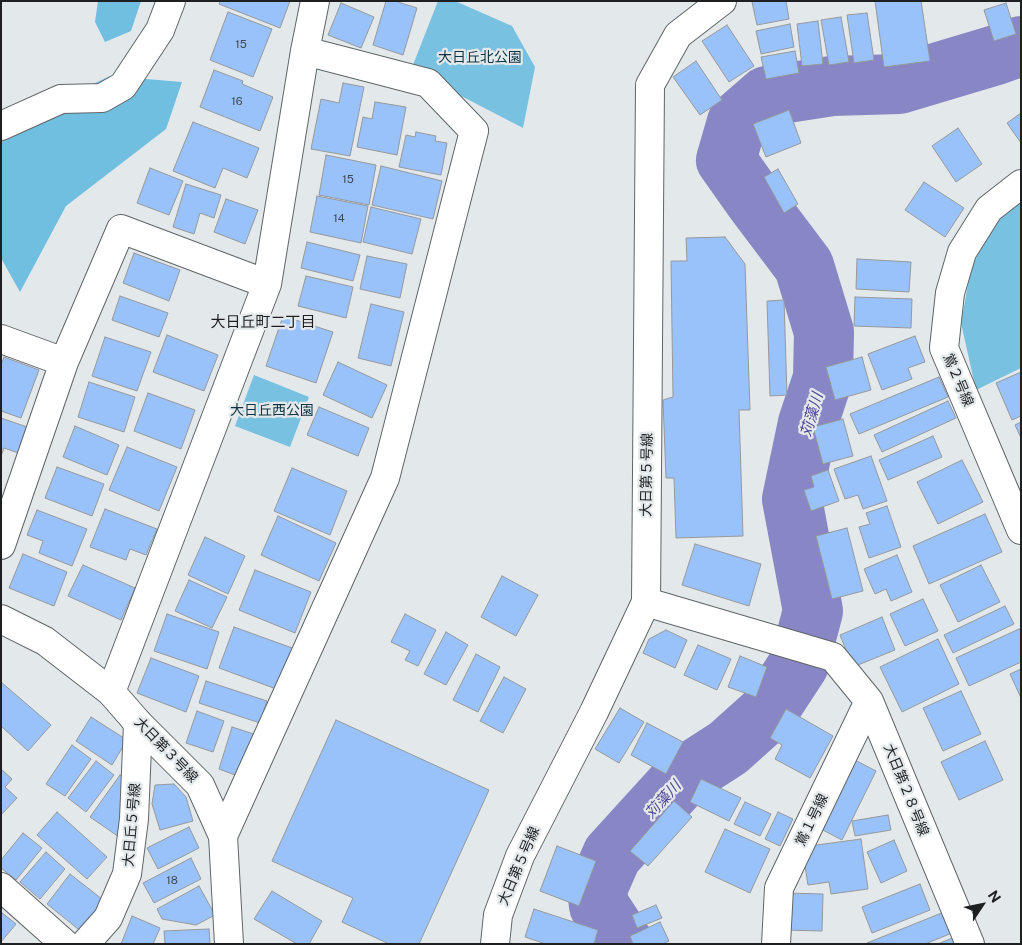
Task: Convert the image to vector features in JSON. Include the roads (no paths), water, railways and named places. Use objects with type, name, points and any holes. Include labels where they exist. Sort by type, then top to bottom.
[{"type":"street","points":[[1,126],[61,99],[102,98],[123,86],[160,30],[171,1]]},
{"type":"street","points":[[111,692],[267,284],[315,1]]},
{"type":"street","name":"大日第５号線","points":[[495,944],[498,915],[520,856],[594,712],[646,602],[650,85],[678,35],[722,1]]},
{"type":"street","points":[[223,836],[385,478],[474,131],[428,83],[305,51]]},
{"type":"street","name":"鴬２号線","points":[[1021,184],[989,208],[962,252],[950,294],[944,348],[1021,530]]},
{"type":"street","points":[[1,545],[64,362],[121,229],[267,284]]},
{"type":"street","points":[[1,339],[64,362]]},
{"type":"street","name":"大日第２８号線","points":[[646,602],[833,657],[869,701],[970,944]]},
{"type":"street","name":"大日第３号線","points":[[1,619],[45,641],[111,692],[138,723],[200,785],[223,836],[229,944]]},
{"type":"street","name":"鴬１号線","points":[[776,944],[779,888],[869,701]]},
{"type":"street","name":"大日丘５号線","points":[[85,944],[108,918],[127,874],[134,820],[138,723]]},
{"type":"street","points":[[1,887],[65,944]]},
{"type":"waterway","name":"苅藻川","points":[[624,944],[599,906],[597,889],[612,855],[683,777],[728,748],[767,713],[799,664],[813,611],[792,499],[808,423],[823,378],[824,332],[804,266],[726,160],[737,122],[767,96],[832,86],[899,84],[1021,46]]},
{"type":"district","name":"大日丘町二丁目","points":[[263,322]]},
{"type":"park label","name":"大日丘北公園","points":[[480,58]]},
{"type":"park label","name":"大日丘西公園","points":[[272,411]]}]
